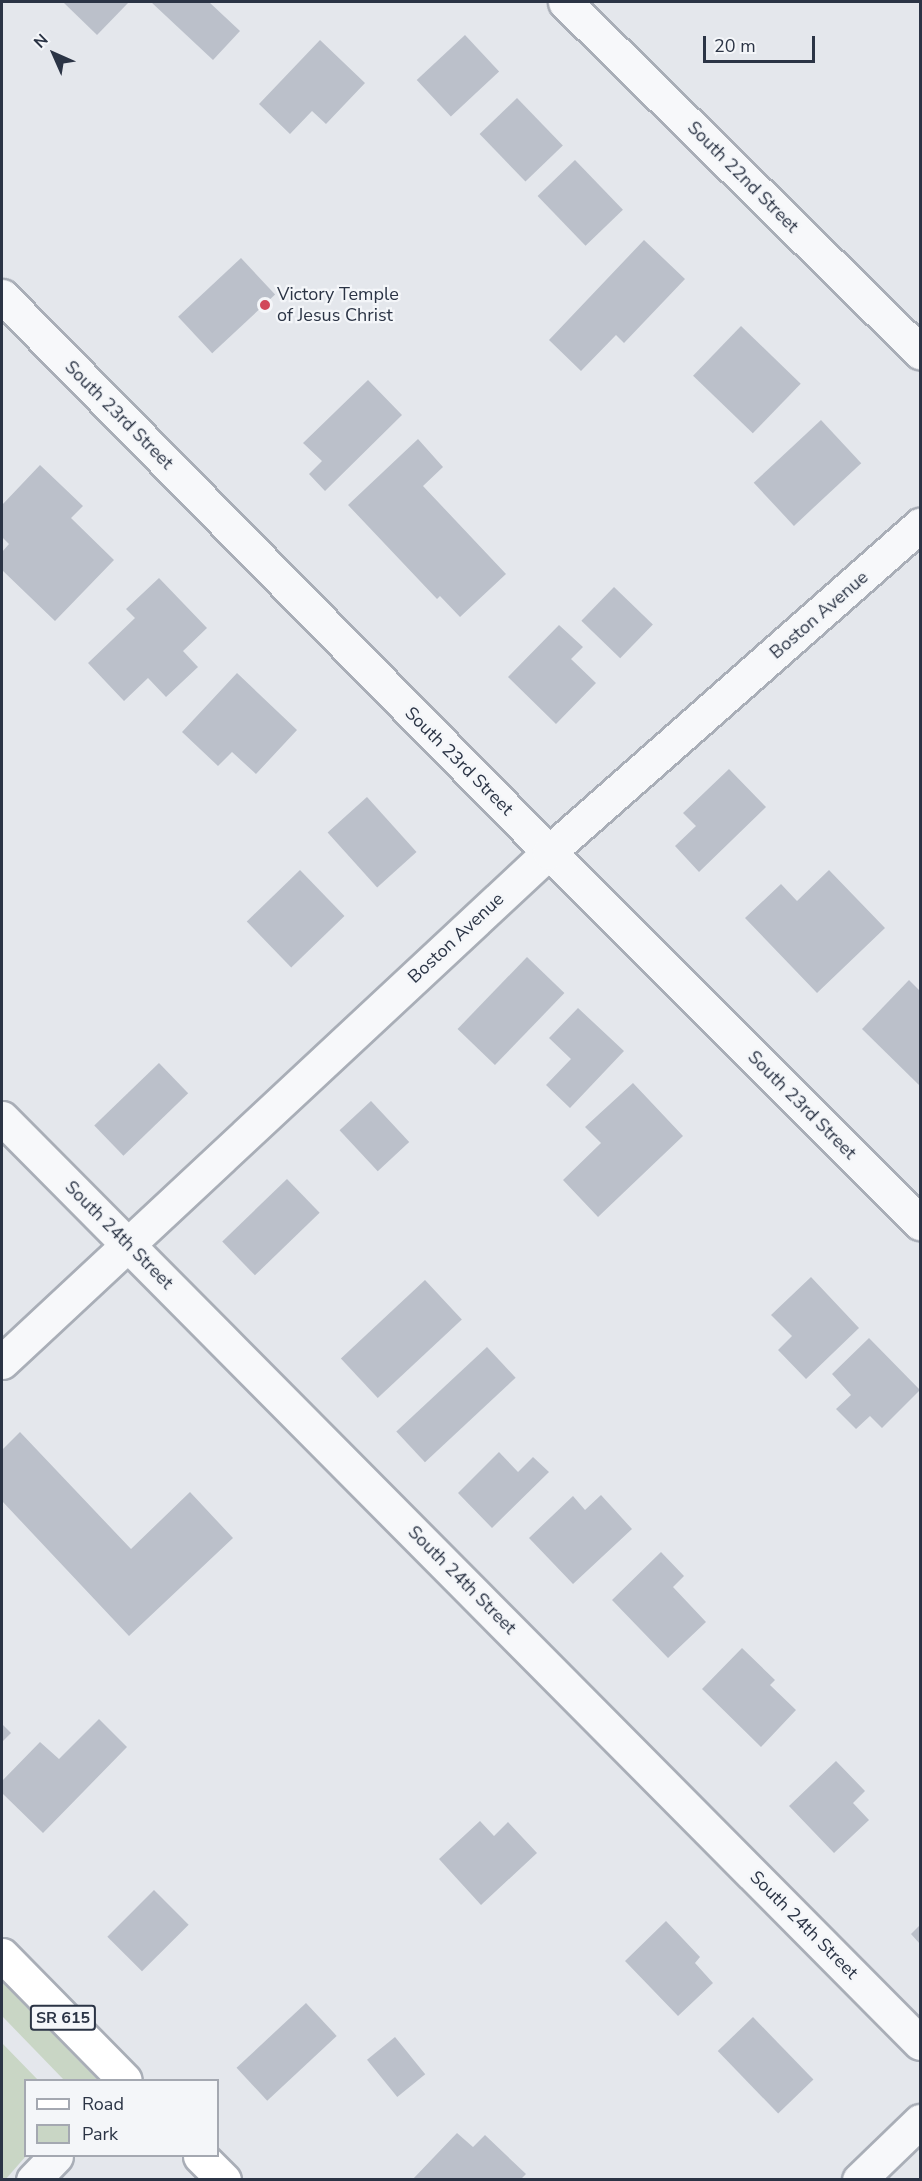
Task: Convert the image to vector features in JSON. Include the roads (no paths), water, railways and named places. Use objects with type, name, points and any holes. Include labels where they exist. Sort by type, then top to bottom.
[{"type":"main road","name":"SR 615","points":[[2,1955],[124,2079]]},
{"type":"main road","points":[[201,2157],[224,2180]]},
{"type":"street","name":"South 22nd Street","points":[[566,2],[921,352]]},
{"type":"street","name":"South 23rd Street","points":[[2,296],[549,852],[921,1223]]},
{"type":"street","name":"Boston Avenue","points":[[2,1362],[549,852],[921,525]]},
{"type":"street","name":"South 24th Street","points":[[2,1118],[921,2043]]},
{"type":"street","points":[[859,2180],[921,2121]]},
{"type":"street","points":[[33,2180],[55,2157]]},
{"type":"place","name":"Victory Temple of Jesus Christ","points":[[265,305]]}]
